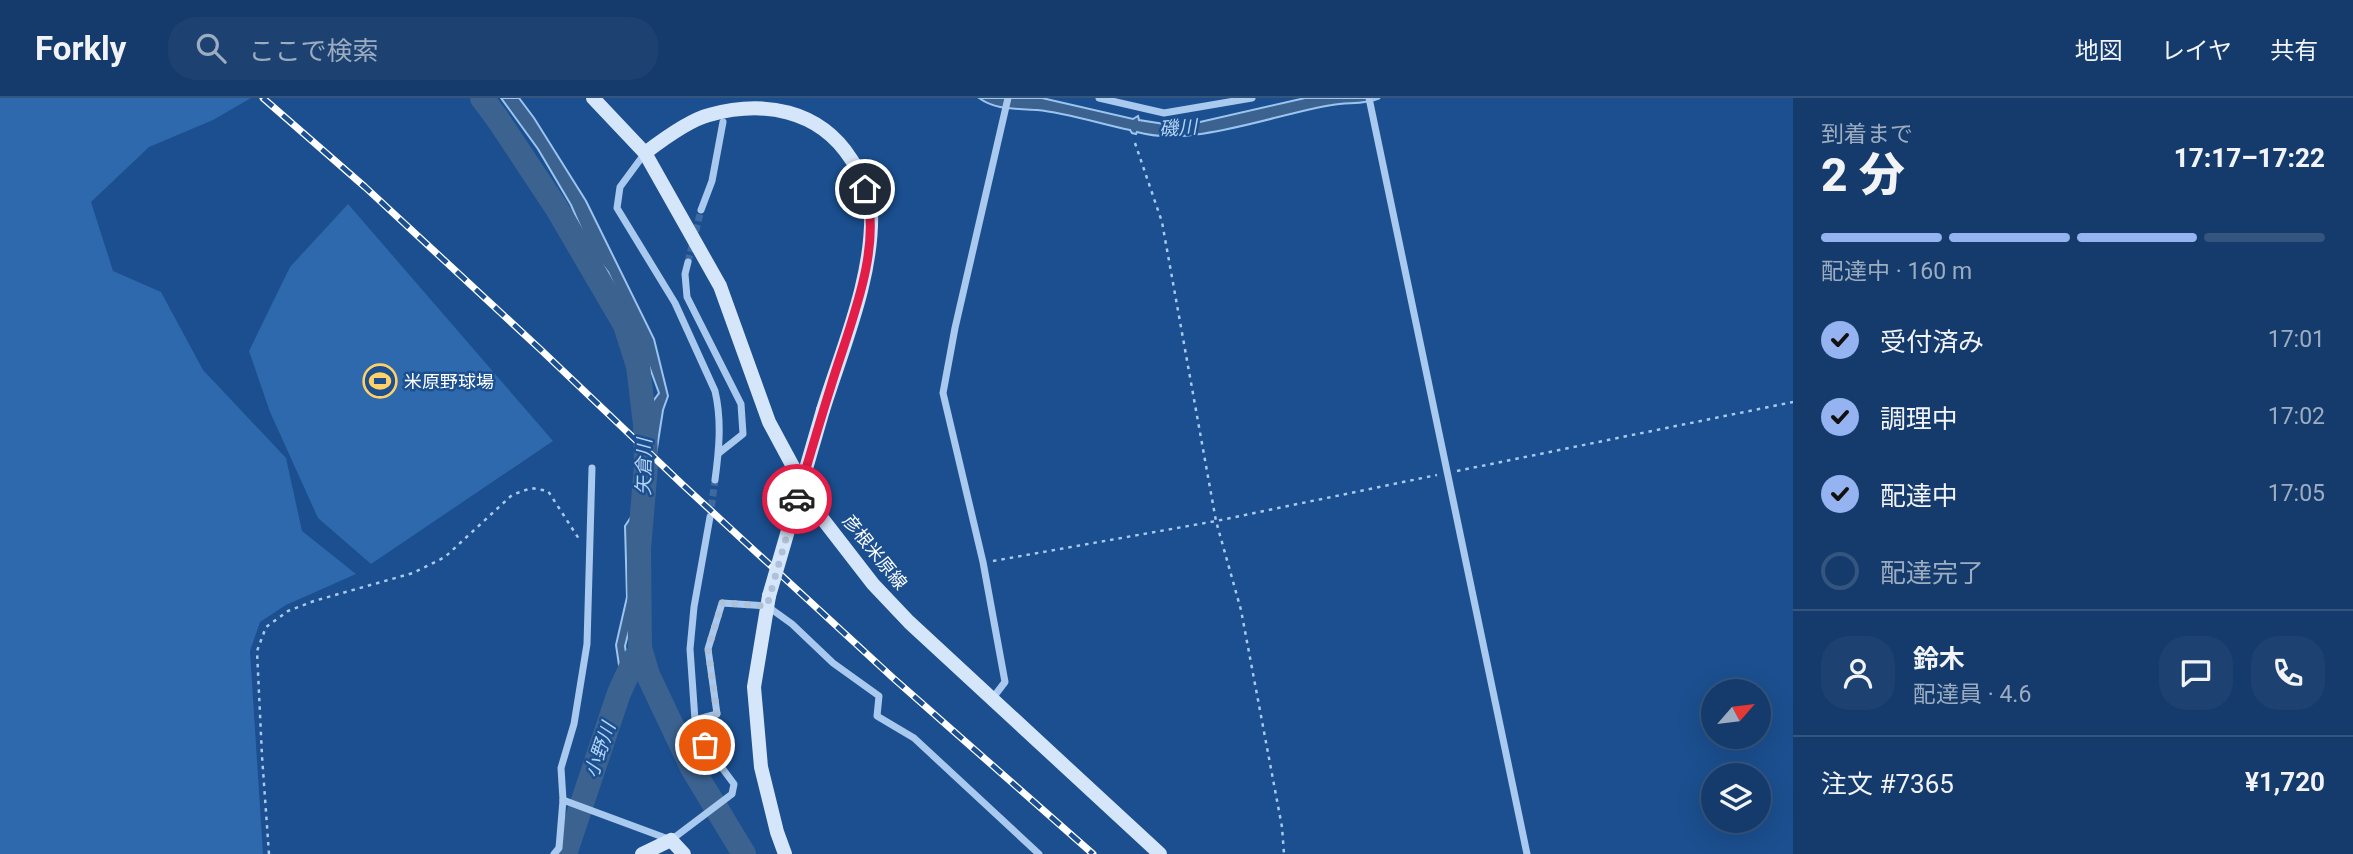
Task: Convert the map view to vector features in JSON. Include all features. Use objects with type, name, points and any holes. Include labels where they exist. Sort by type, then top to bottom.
[{"type":"street","name":"彦根米原線","points":[[593,98],[645,153],[720,286],[769,422],[818,513],[873,584],[909,622],[1160,854]]},
{"type":"street","points":[[992,699],[1005,682],[983,562],[943,393],[955,328],[1008,98]]},
{"type":"street","points":[[1100,98],[1164,113],[1252,98]]},
{"type":"street","points":[[1369,99],[1527,854]]},
{"type":"street","points":[[715,480],[719,453],[719,407],[715,391],[666,287],[617,208],[620,187],[645,153],[658,142],[708,115],[761,106],[818,124],[842,145],[860,172],[871,205],[870,242],[861,289],[768,601],[754,688],[761,767],[785,854]]},
{"type":"street","points":[[702,210],[712,181],[723,122]]},
{"type":"street","points":[[688,262],[685,274],[687,297],[740,404],[743,434],[719,453]]},
{"type":"street","points":[[554,854],[558,848],[563,800],[561,768],[574,724],[587,644],[592,468]]},
{"type":"street","points":[[642,854],[671,839],[732,794],[734,784],[705,745],[695,720],[690,649],[694,607],[710,517]]},
{"type":"street","points":[[695,720],[717,714],[708,649],[722,603],[768,601],[832,663],[879,696],[877,716],[914,738],[1040,854]]},
{"type":"street","points":[[563,800],[614,821],[671,839],[684,854]]},
{"type":"path","points":[[1135,143],[1162,222],[1216,521],[1241,610],[1282,827],[1284,854]]},
{"type":"path","points":[[983,562],[1216,521],[1793,402]]},
{"type":"path","points":[[269,854],[257,651],[266,627],[288,611],[350,589],[413,573],[445,557],[512,495],[531,488],[548,491],[589,556]]},
{"type":"shaded area","points":[[0,98],[251,98],[213,120],[149,147],[91,202],[113,271],[161,292],[203,370],[286,458],[302,531],[356,574],[286,605],[260,622],[250,651],[263,854],[0,854]]},
{"type":"shaded area","name":"米原野球場","points":[[348,204],[553,441],[371,564],[318,518],[270,412],[249,351],[290,267]]},
{"type":"water","points":[[501,98],[519,98],[586,201],[654,339],[668,396],[663,410],[646,518],[637,536],[637,599],[625,646],[631,686],[623,692],[616,645],[627,597],[625,526],[633,514],[634,494],[642,479],[648,408],[659,393],[641,344],[608,272],[590,249],[571,205],[538,149]]},
{"type":"water","name":"磯川","points":[[979,98],[1042,98],[1171,125],[1200,122],[1305,98],[1380,98],[1310,109],[1208,133],[1159,136],[1136,134],[1130,130],[1060,114],[1000,107]]},
{"type":"waterway","name":"矢倉川","points":[[482,98],[556,207],[625,325],[638,366],[645,424],[646,466],[639,549],[640,648],[648,675],[692,768],[744,854]]},
{"type":"waterway","name":"小野川","points":[[565,854],[619,693],[635,658]]},
{"type":"tunnel","points":[[688,262],[701,210]]},
{"type":"tunnel","points":[[710,517],[715,480]]},
{"type":"railway","points":[[263,98],[365,187],[892,677],[1093,854]]},
{"type":"way so far","points":[[705,745],[695,720],[717,714],[708,649],[722,603],[767,606],[797,499]]},
{"type":"place","name":"米原野球場","points":[[380,381]]},
{"type":"route","points":[[797,499],[861,289],[870,242],[871,205],[865,189]]}]
